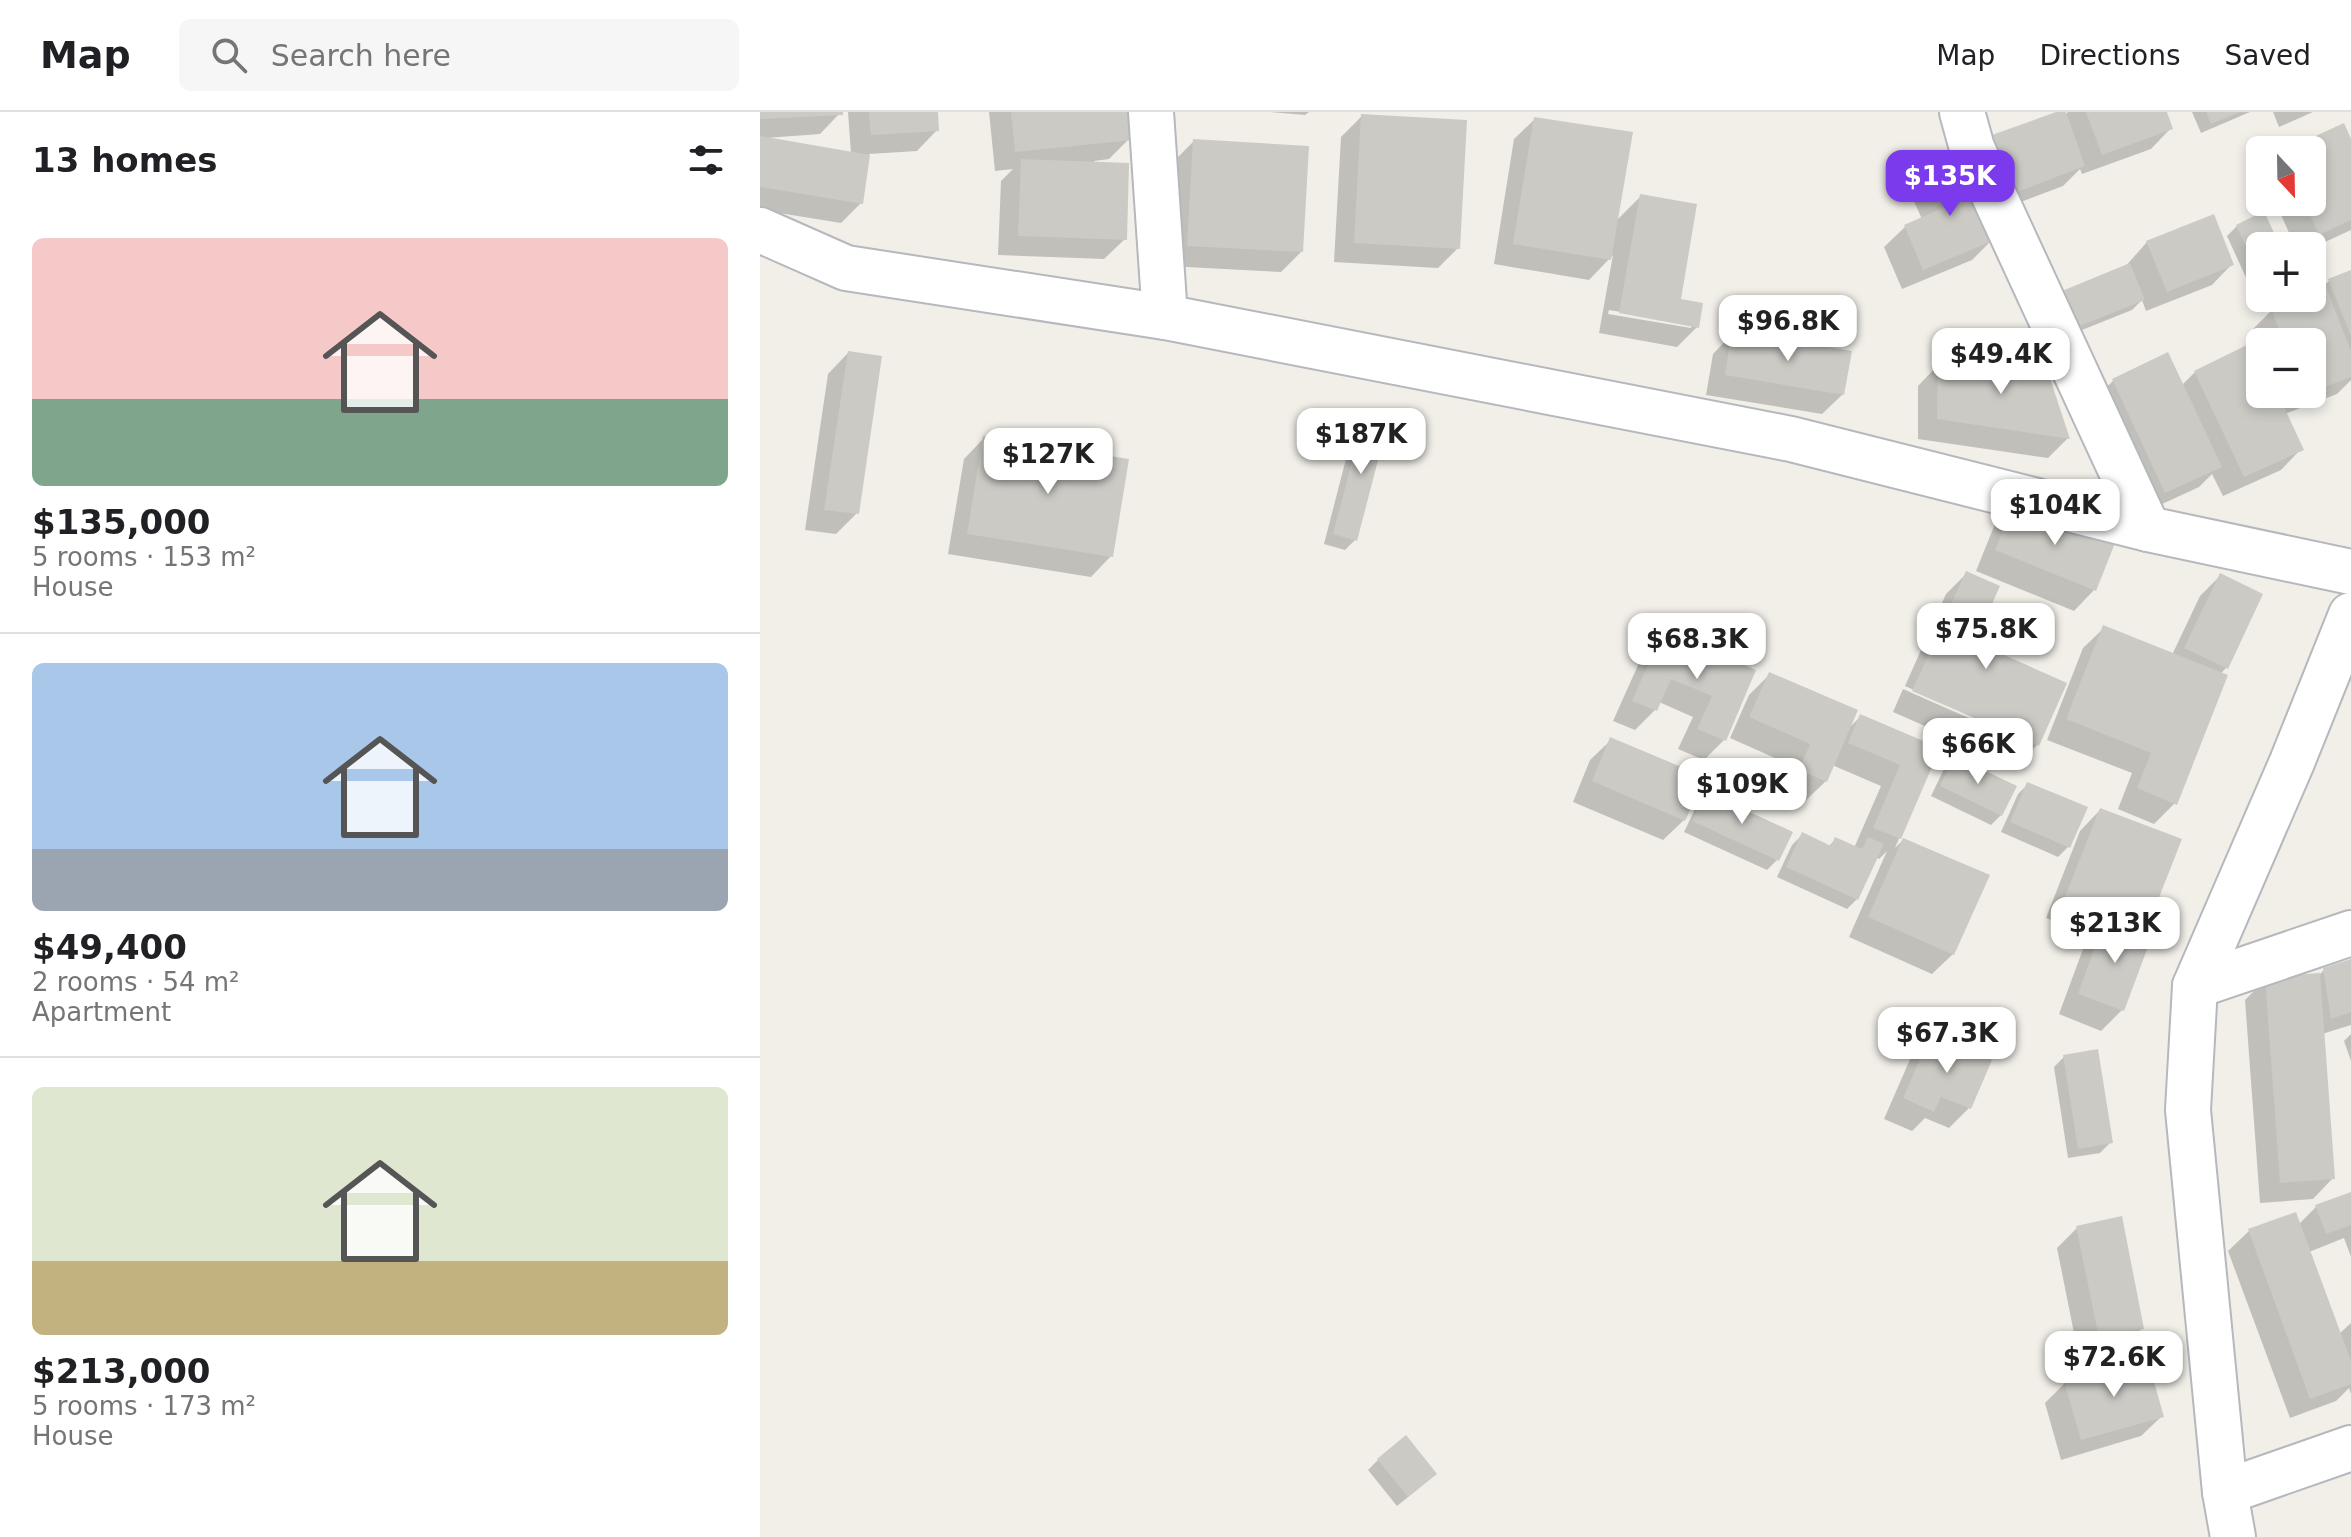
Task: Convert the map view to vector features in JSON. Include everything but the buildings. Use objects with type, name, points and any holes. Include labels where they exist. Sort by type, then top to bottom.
[{"type":"street","points":[[1151,112],[1165,317]]},
{"type":"street","points":[[1962,112],[1972,148],[2148,529]]},
{"type":"street","points":[[760,230],[846,268],[1165,317],[1791,439],[2148,529],[2351,572]]},
{"type":"street","points":[[2233,1537],[2225,1492],[2188,1110],[2195,986],[2292,762],[2351,615]]},
{"type":"street","points":[[2195,986],[2351,933]]},
{"type":"street","points":[[2225,1492],[2351,1448]]}]
